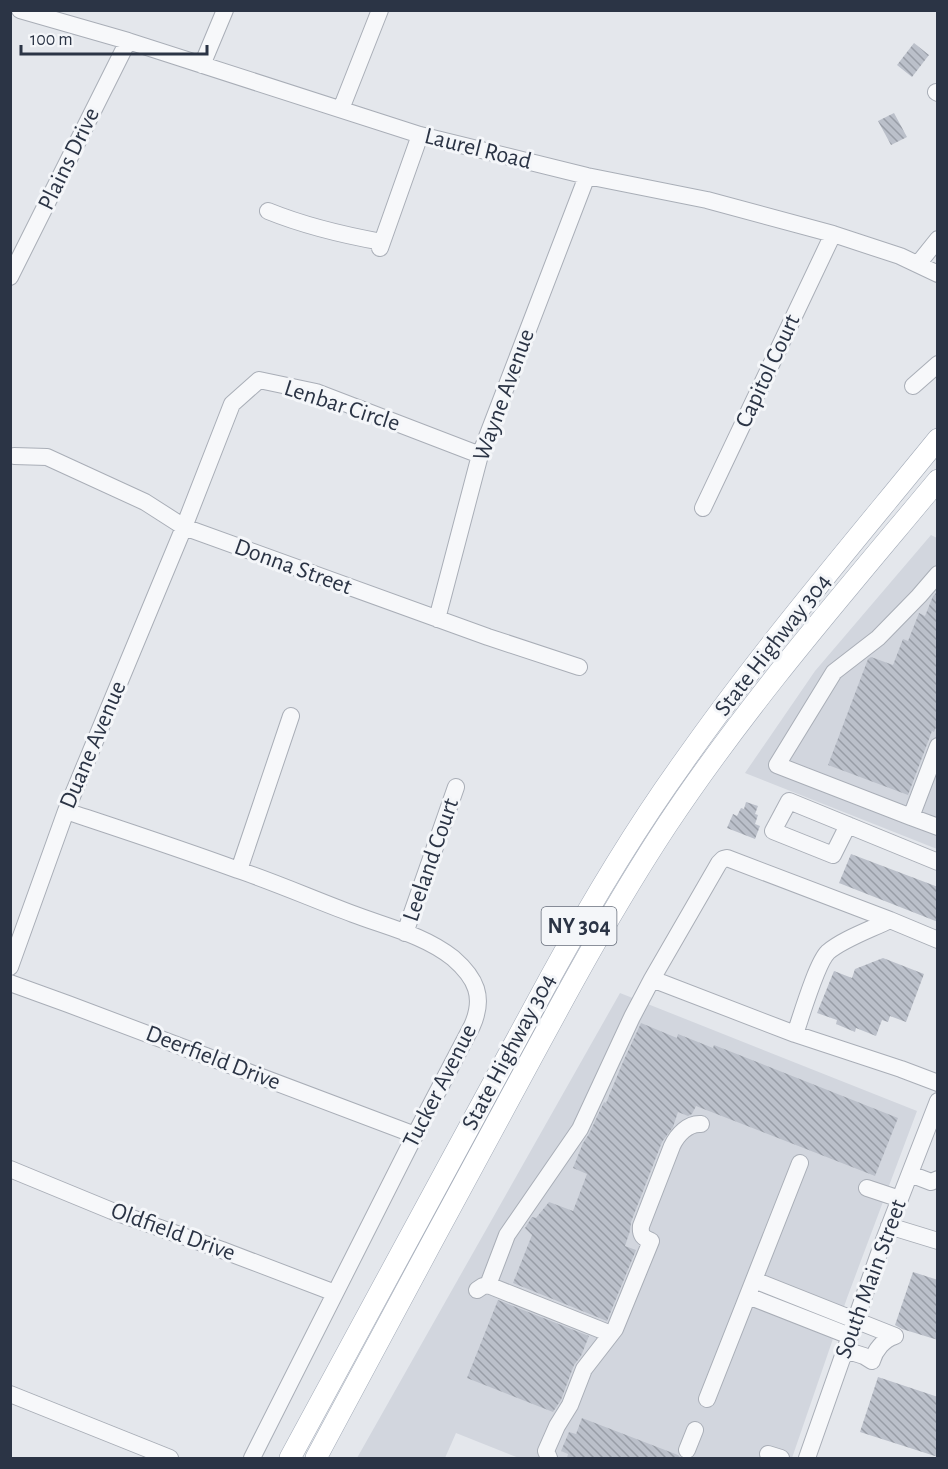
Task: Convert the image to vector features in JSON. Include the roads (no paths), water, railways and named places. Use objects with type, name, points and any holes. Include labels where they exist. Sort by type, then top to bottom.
[{"type":"main road","name":"State Highway 304","points":[[290,1458],[540,995],[618,859],[681,765],[734,693],[938,439]]},
{"type":"main road","name":"State Highway 304","points":[[316,1458],[573,982],[636,874],[705,770],[751,707],[814,627],[938,480]]},
{"type":"street","name":"Laurel Road","points":[[20,10],[128,41],[420,135],[587,176],[707,200],[833,234],[879,249],[938,274]]},
{"type":"street","points":[[202,65],[225,10]]},
{"type":"street","points":[[341,110],[380,10]]},
{"type":"street","name":"Plains Drive","points":[[10,277],[128,41]]},
{"type":"street","points":[[268,211],[289,220],[381,245],[420,135]]},
{"type":"street","name":"Wayne Avenue","points":[[437,619],[480,455],[587,176]]},
{"type":"street","name":"Capitol Court","points":[[703,508],[833,234]]},
{"type":"street","points":[[918,264],[938,239]]},
{"type":"street","points":[[913,386],[938,364]]},
{"type":"street","name":"Lenbar Circle","points":[[184,527],[232,404],[259,380],[316,392],[480,455]]},
{"type":"street","name":"Donna Street","points":[[12,456],[47,457],[145,502],[184,527],[437,619],[579,667]]},
{"type":"street","name":"Duane Avenue","points":[[10,967],[66,810],[184,527]]},
{"type":"street","points":[[938,574],[878,638],[834,672],[777,765],[938,827]]},
{"type":"street","points":[[239,870],[291,716]]},
{"type":"street","points":[[911,817],[938,746]]},
{"type":"street","name":"Leeland Court","points":[[405,933],[456,787]]},
{"type":"street","name":"Tucker Avenue","points":[[66,810],[239,870],[405,933],[432,945],[454,960],[475,985],[479,999],[472,1026],[252,1458]]},
{"type":"street","points":[[848,825],[938,862]]},
{"type":"street","points":[[611,1334],[482,1287],[507,1235],[580,1129],[632,1017],[718,863],[727,858],[938,940]]},
{"type":"street","points":[[795,1034],[827,953],[890,920]]},
{"type":"street","points":[[652,979],[795,1034],[938,1083]]},
{"type":"street","name":"Deerfield Drive","points":[[10,983],[415,1135]]},
{"type":"street","name":"South Main Street","points":[[807,1458],[889,1226],[938,1101]]},
{"type":"street","points":[[548,1455],[557,1426],[570,1405],[584,1369],[615,1329],[651,1241],[642,1236],[640,1226],[672,1146],[679,1135],[690,1126],[701,1124]]},
{"type":"street","points":[[707,1399],[800,1162]]},
{"type":"street","name":"Oldfield Drive","points":[[10,1169],[112,1211],[335,1293]]},
{"type":"street","points":[[910,1174],[931,1182],[938,1179]]},
{"type":"street","points":[[867,1188],[900,1199]]},
{"type":"street","points":[[889,1226],[938,1241]]},
{"type":"street","points":[[748,1296],[847,1343],[872,1361],[874,1353],[887,1339],[895,1336],[754,1280]]},
{"type":"street","points":[[10,1394],[170,1458]]},
{"type":"street","points":[[687,1450],[695,1430]]}]
